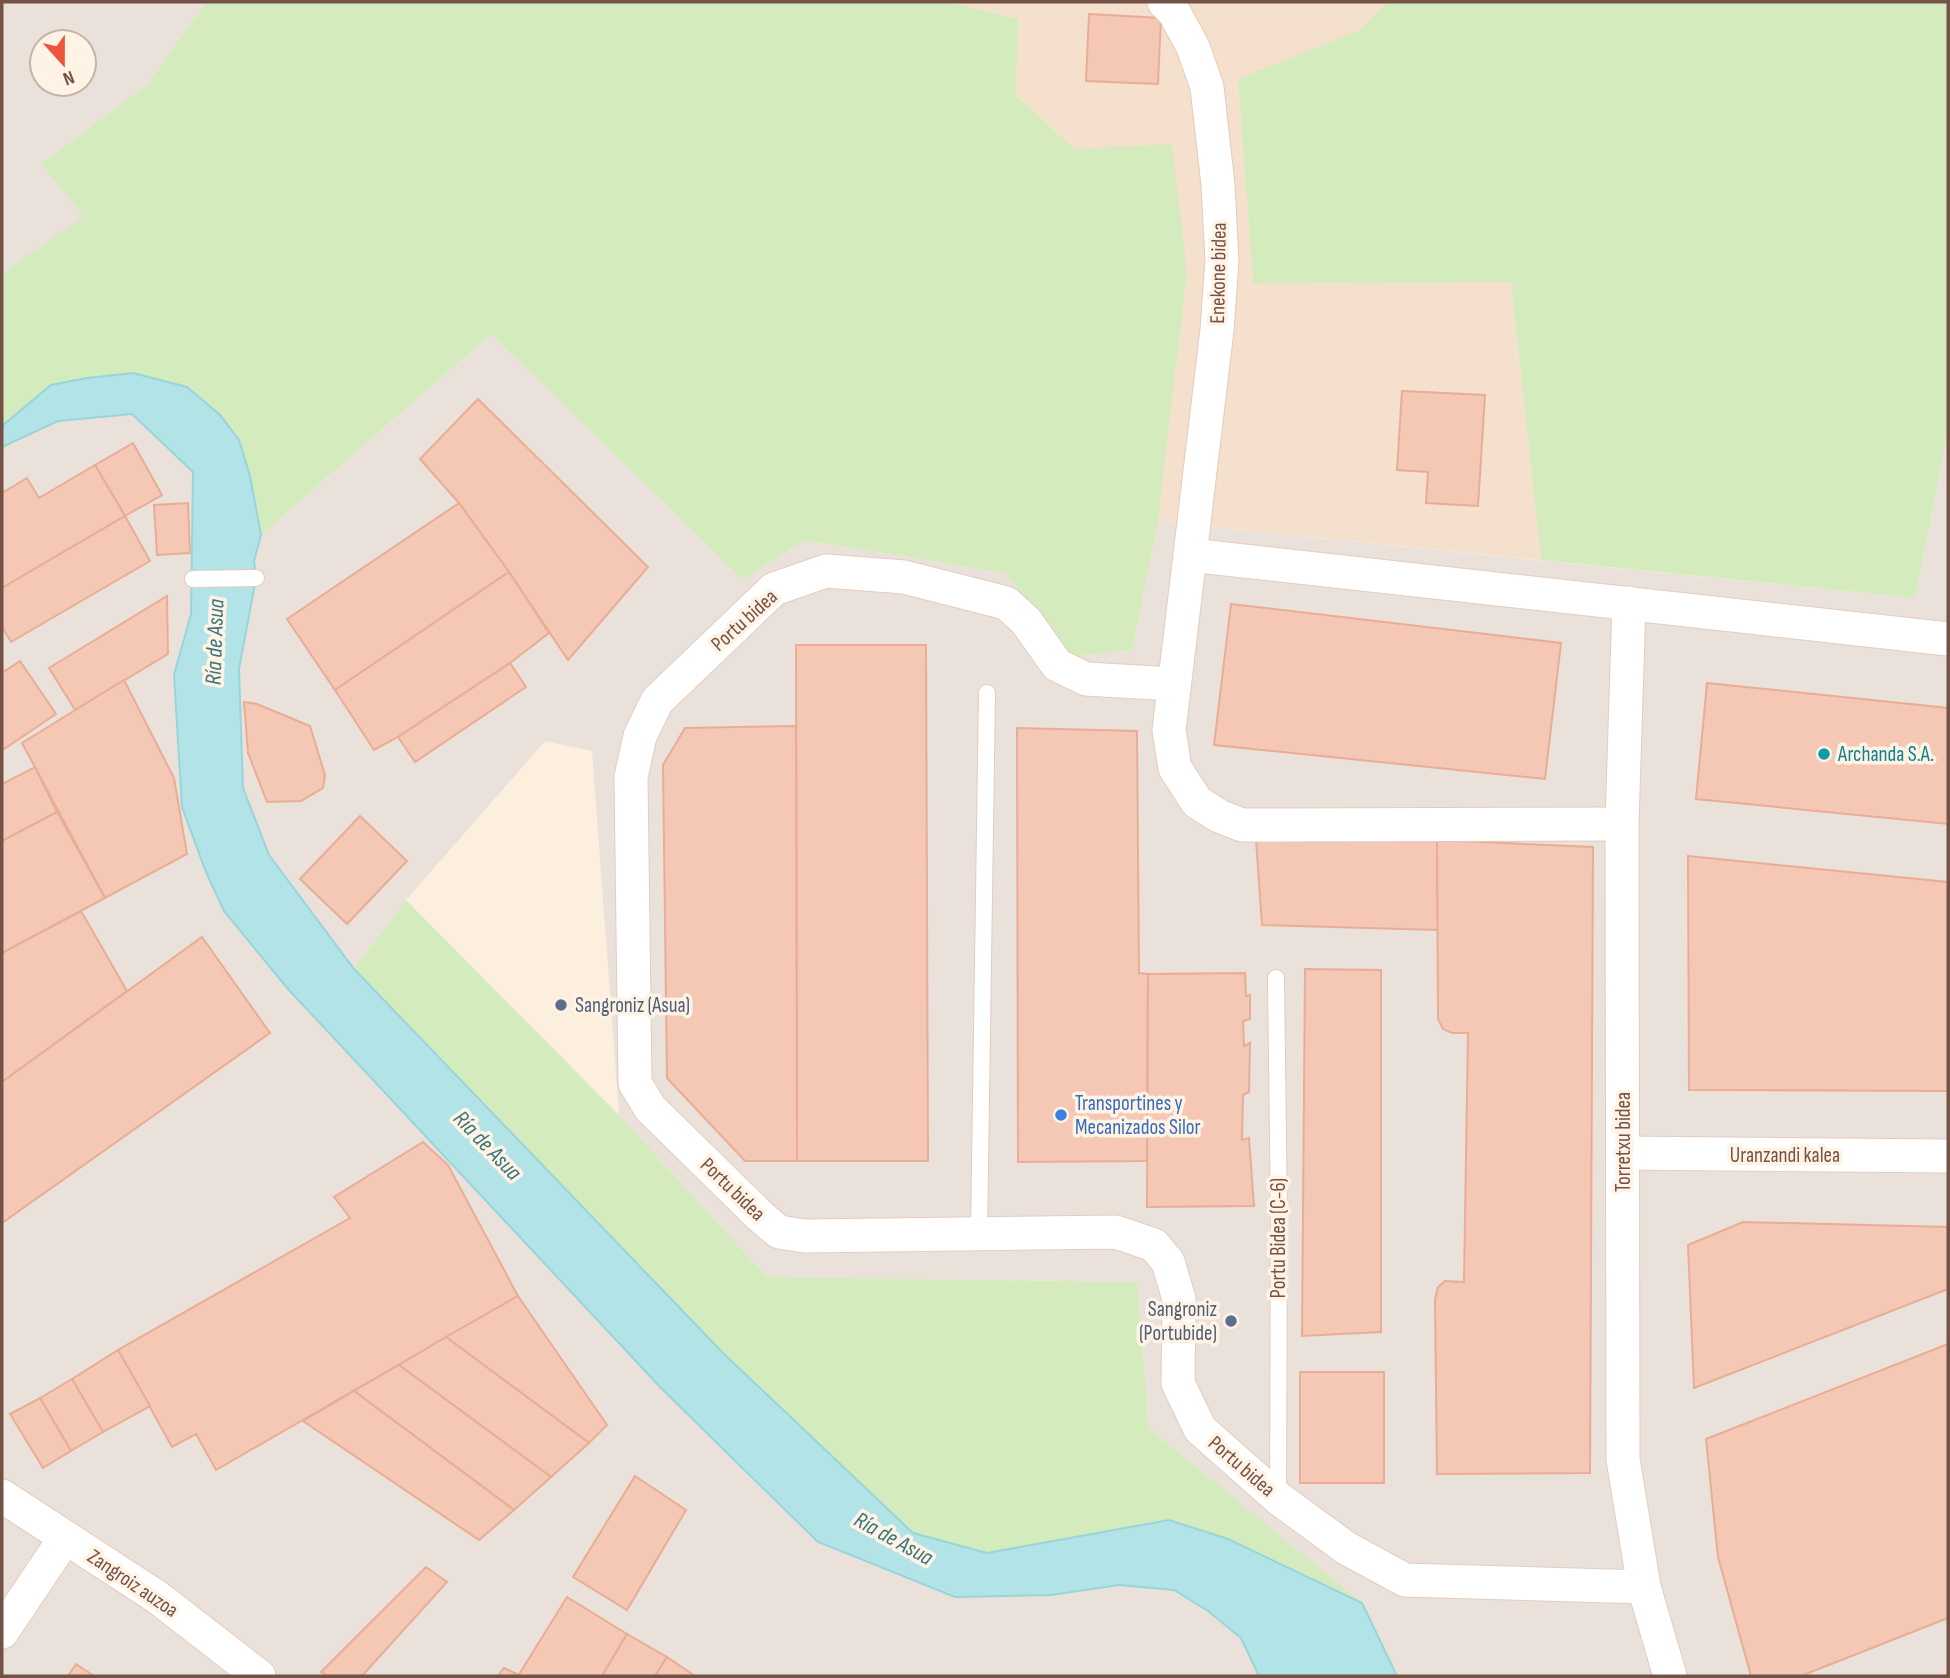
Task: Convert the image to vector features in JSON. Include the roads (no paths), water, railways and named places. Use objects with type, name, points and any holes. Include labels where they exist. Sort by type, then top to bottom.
[{"type":"street","name":"Enekone bidea","points":[[1164,2],[1174,12],[1193,47],[1207,87],[1218,185],[1222,260],[1217,330],[1173,684],[1169,730],[1174,768],[1197,802],[1219,816],[1242,825],[1622,824]]},
{"type":"street","points":[[1189,555],[1948,639]]},
{"type":"street","name":"Portu bidea","points":[[1173,684],[1086,679],[1057,664],[1026,621],[1006,603],[904,577],[826,571],[774,589],[657,701],[640,736],[631,777],[635,1083],[650,1108],[779,1232],[805,1236],[1116,1231],[1154,1245],[1168,1262],[1179,1298],[1178,1383],[1200,1429],[1278,1498],[1346,1548],[1405,1580],[1644,1587]]},
{"type":"street","name":"Torretxu bidea","points":[[1629,603],[1622,824],[1623,1460],[1644,1587],[1670,1676]]},
{"type":"street","name":"Uranzandi kalea","points":[[1623,1153],[1948,1156]]},
{"type":"street","name":"Zangroiz auzoa","points":[[2,1496],[157,1597],[259,1676]]},
{"type":"street","points":[[2,1632],[65,1538]]},
{"type":"lane","points":[[192,579],[256,578]]},
{"type":"lane","points":[[979,1233],[987,693]]},
{"type":"lane","name":"Portu Bidea (C-6)","points":[[1276,978],[1278,1498]]},
{"type":"water","name":"Ría de Asua","points":[[133,373],[187,387],[220,415],[239,440],[250,476],[261,535],[254,561],[256,578],[239,669],[243,788],[269,855],[354,969],[724,1354],[913,1533],[987,1553],[1169,1520],[1228,1539],[1362,1603],[1397,1676],[1259,1676],[1241,1638],[1208,1611],[1174,1590],[1119,1585],[1051,1595],[955,1597],[818,1542],[661,1388],[288,989],[224,911],[182,807],[174,675],[191,614],[193,472],[132,414],[58,421],[2,447],[2,426],[51,385]]},
{"type":"place","name":"Archanda S.A.","points":[[1824,754]]},
{"type":"place","name":"Sangroniz (Asua)","points":[[561,1005]]},
{"type":"place","name":"Transportines y Mecanizados Silor","points":[[1061,1115]]},
{"type":"place","name":"Sangroniz (Portubide)","points":[[1231,1321]]}]
